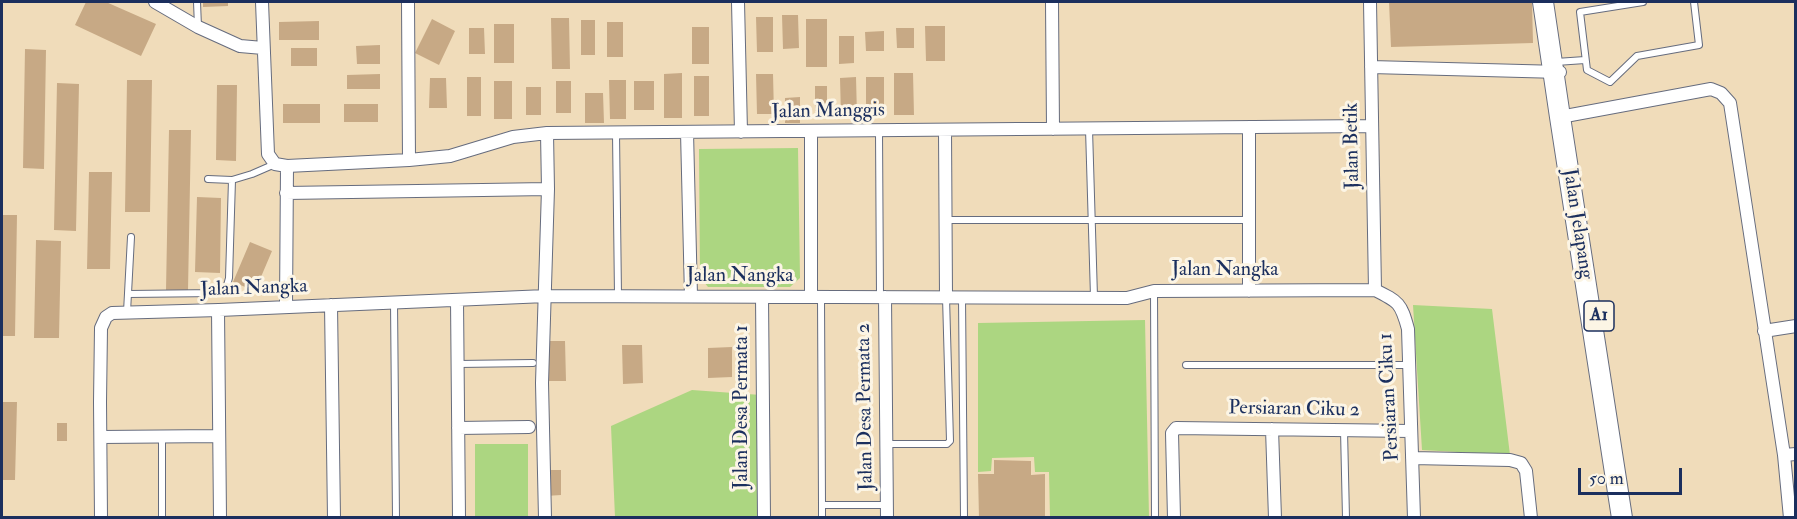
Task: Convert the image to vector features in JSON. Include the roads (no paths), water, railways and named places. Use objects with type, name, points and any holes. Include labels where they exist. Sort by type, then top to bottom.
[{"type":"main road","name":"Jalan Jelapang","points":[[1543,2],[1557,67]]},
{"type":"main road","name":"Jalan Jelapang","points":[[1552,2],[1557,67],[1622,518]]},
{"type":"main road","name":"Jalan Jelapang","points":[[1564,116],[1629,518]]},
{"type":"street","points":[[155,2],[198,27],[240,46],[263,48]]},
{"type":"street","points":[[262,2],[268,154],[281,165],[286,193],[286,307]]},
{"type":"street","points":[[408,2],[409,160]]},
{"type":"street","points":[[738,2],[741,132]]},
{"type":"street","points":[[1052,2],[1053,129]]},
{"type":"street","name":"Jalan Betik","points":[[1370,2],[1375,290]]},
{"type":"street","points":[[1371,67],[1557,67]]},
{"type":"street","points":[[1564,116],[1711,89],[1721,93],[1730,103],[1764,331],[1790,455],[1791,518]]},
{"type":"street","name":"Jalan Manggis","points":[[281,165],[409,160],[450,156],[513,137],[547,133],[1372,126]]},
{"type":"street","points":[[1249,127],[1250,291]]},
{"type":"street","points":[[945,130],[946,297]]},
{"type":"street","points":[[687,132],[691,296]]},
{"type":"street","points":[[811,132],[816,297]]},
{"type":"street","points":[[545,518],[542,383],[546,296],[547,133]]},
{"type":"street","points":[[286,193],[548,189]]},
{"type":"street","name":"Jalan Nangka","points":[[101,437],[101,328],[106,317],[112,313],[546,296],[1127,298],[1154,291],[1375,290]]},
{"type":"street","name":"Persiaran Ciku 1","points":[[1375,290],[1395,300],[1402,309],[1408,329],[1414,518]]},
{"type":"street","name":"Jalan Desa Permata 1","points":[[762,297],[764,518]]},
{"type":"street","name":"Jalan Desa Permata 2","points":[[882,297],[887,511]]},
{"type":"street","points":[[457,300],[459,518]]},
{"type":"street","points":[[331,305],[334,518]]},
{"type":"street","points":[[218,310],[220,518]]},
{"type":"street","points":[[1764,331],[1796,326]]},
{"type":"street","points":[[458,428],[529,427]]},
{"type":"street","name":"Persiaran Ciku 2","points":[[1174,518],[1172,433],[1176,428],[1411,430]]},
{"type":"street","points":[[1272,429],[1275,518]]},
{"type":"street","points":[[101,518],[101,437],[219,436]]},
{"type":"street","points":[[1412,458],[1510,460],[1521,463],[1526,471],[1531,518]]},
{"type":"lane","points":[[197,2],[198,27]]},
{"type":"lane","points":[[1643,2],[1580,12],[1587,70],[1610,82],[1636,56],[1699,45],[1694,2]]},
{"type":"lane","points":[[1557,67],[1585,60]]},
{"type":"lane","points":[[1089,129],[1094,298]]},
{"type":"lane","points":[[879,131],[882,297]]},
{"type":"lane","points":[[616,133],[618,296]]},
{"type":"lane","points":[[208,179],[232,180],[281,165]]},
{"type":"lane","points":[[128,294],[216,293],[226,289],[229,278],[232,180]]},
{"type":"lane","points":[[946,220],[1250,220]]},
{"type":"lane","points":[[127,312],[131,237]]},
{"type":"lane","points":[[1154,291],[1155,518]]},
{"type":"lane","points":[[816,297],[822,518]]},
{"type":"lane","points":[[887,444],[947,444],[950,441],[946,297]]},
{"type":"lane","points":[[962,297],[964,518]]},
{"type":"lane","points":[[394,302],[396,518]]},
{"type":"lane","points":[[458,364],[533,363]]},
{"type":"lane","points":[[1186,365],[1409,365]]},
{"type":"lane","points":[[1344,430],[1346,518]]},
{"type":"lane","points":[[162,437],[162,518]]},
{"type":"lane","points":[[822,504],[887,511]]}]
